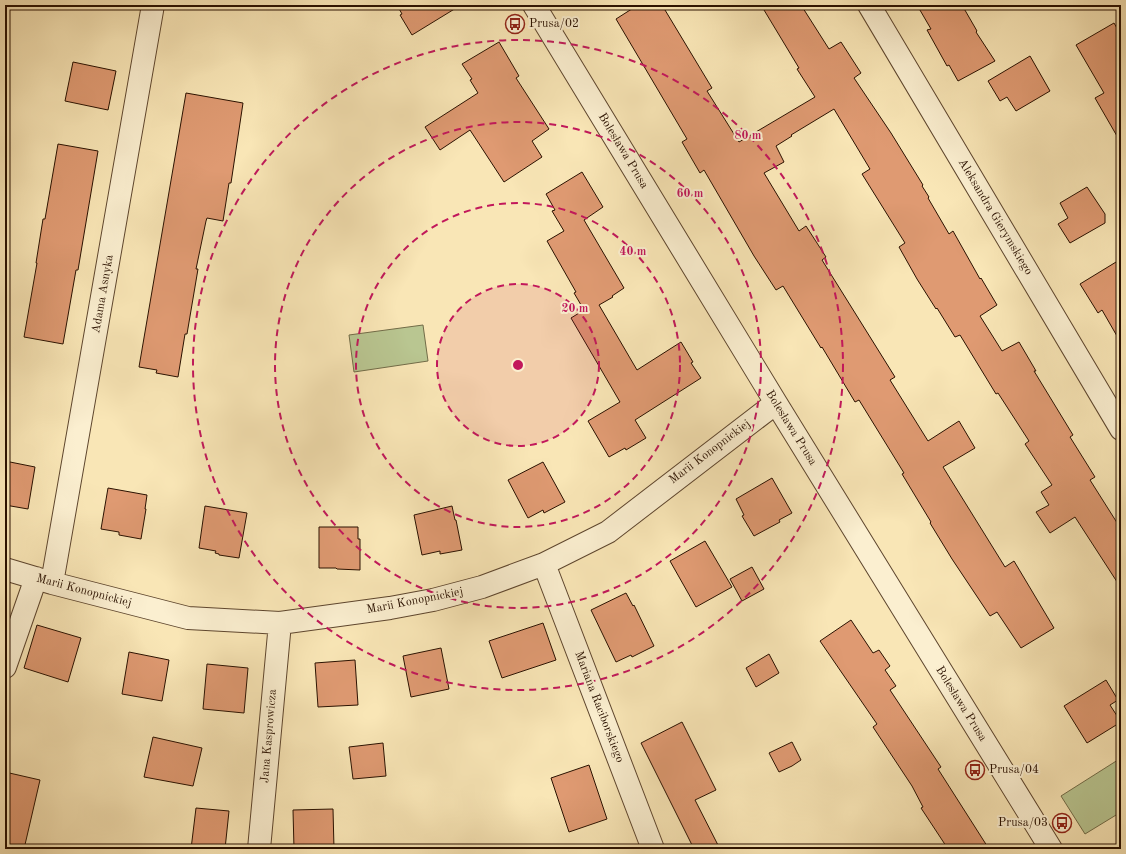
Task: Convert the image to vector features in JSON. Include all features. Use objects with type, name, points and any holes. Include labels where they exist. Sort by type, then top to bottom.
[{"type":"street","name":"Adama Asnyka","points":[[5,667],[44,581],[153,5]]},
{"type":"street","name":"Bolesława Prusa","points":[[534,5],[776,403],[1051,849]]},
{"type":"street","name":"Aleksandra Gierymskiego","points":[[869,5],[1121,429]]},
{"type":"street","name":"Marii Konopnickiej","points":[[5,569],[44,581],[188,618],[280,623],[390,608],[434,600],[482,587],[544,564],[608,532],[776,403]]},
{"type":"street","name":"Mariana Raciborskiego","points":[[544,564],[653,849]]},
{"type":"street","name":"Jana Kasprowicza","points":[[259,849],[280,623]]},
{"type":"green space","points":[[423,325],[428,361],[354,372],[349,335]]},
{"type":"green space","points":[[1121,758],[1121,812],[1085,834],[1061,796]]},
{"type":"building","points":[[397,5],[461,5],[412,35],[400,15],[402,14]]},
{"type":"building","points":[[638,5],[662,5],[712,88],[707,91],[739,142],[815,97],[797,69],[799,68],[761,5],[801,5],[829,49],[841,42],[861,73],[854,78],[891,133],[923,185],[922,186],[929,197],[928,198],[949,234],[953,231],[980,279],[981,278],[997,305],[980,316],[1002,351],[1019,342],[1036,371],[1034,371],[1073,435],[1070,437],[1095,477],[1090,480],[1121,529],[1121,588],[1075,517],[1050,533],[1036,512],[1049,505],[1041,492],[1052,485],[1025,444],[1029,441],[998,393],[996,394],[960,335],[955,337],[917,279],[899,247],[905,243],[862,174],[870,169],[834,109],[791,135],[792,136],[776,146],[784,162],[764,173],[799,231],[806,226],[826,257],[822,260],[895,377],[890,380],[928,441],[959,421],[975,448],[943,467],[1005,567],[1014,561],[1054,628],[1021,648],[997,612],[990,616],[930,523],[931,522],[902,474],[904,473],[859,400],[855,402],[783,286],[776,290],[754,256],[704,170],[700,173],[682,142],[687,139],[616,19]]},
{"type":"building","points":[[917,5],[962,5],[977,31],[976,32],[995,61],[958,81],[949,65],[947,66],[927,30],[931,29]]},
{"type":"building","points":[[1114,23],[1121,35],[1121,143],[1095,98],[1104,93],[1076,45]]},
{"type":"building","points":[[499,42],[519,76],[516,78],[549,129],[532,141],[542,157],[504,182],[470,130],[440,150],[425,127],[478,93],[470,80],[472,79],[462,64]]},
{"type":"building","points":[[1030,56],[1050,91],[1016,111],[1007,97],[1000,101],[988,81]]},
{"type":"building","points":[[73,62],[116,71],[108,110],[65,101]]},
{"type":"building","points":[[186,93],[243,103],[231,183],[229,183],[223,221],[207,218],[206,221],[196,269],[198,269],[178,377],[156,373],[157,370],[139,367]]},
{"type":"building","points":[[58,144],[98,151],[78,270],[76,270],[63,344],[24,337],[43,219],[45,219]]},
{"type":"building","points":[[582,172],[603,207],[584,220],[624,288],[612,296],[613,297],[599,305],[637,370],[681,342],[693,362],[691,363],[701,378],[635,420],[646,438],[626,450],[625,448],[609,457],[588,421],[620,402],[571,318],[584,310],[574,293],[576,292],[547,241],[564,231],[552,211],[555,210],[546,194]]},
{"type":"building","points":[[1087,187],[1105,214],[1105,223],[1070,243],[1058,224],[1068,218],[1060,203]]},
{"type":"building","points":[[1121,259],[1121,343],[1102,310],[1098,313],[1080,284]]},
{"type":"building","points":[[5,461],[35,467],[28,509],[5,505]]},
{"type":"building","points":[[543,462],[565,502],[544,513],[543,510],[528,518],[508,480]]},
{"type":"building","points":[[772,478],[792,513],[779,520],[780,522],[754,536],[742,516],[744,515],[736,499]]},
{"type":"building","points":[[108,488],[147,495],[141,539],[119,535],[119,532],[101,529]]},
{"type":"building","points":[[205,506],[247,513],[239,558],[219,555],[215,553],[216,551],[199,548]]},
{"type":"building","points":[[452,506],[462,550],[440,554],[440,551],[422,555],[414,515]]},
{"type":"building","points":[[319,527],[358,527],[358,539],[360,539],[360,570],[319,568]]},
{"type":"building","points":[[705,541],[732,587],[696,607],[670,561]]},
{"type":"building","points":[[752,567],[764,589],[742,601],[730,579]]},
{"type":"building","points":[[626,593],[633,606],[634,605],[654,646],[632,657],[631,655],[616,662],[591,610]]},
{"type":"building","points":[[851,620],[873,653],[879,650],[890,666],[885,670],[896,686],[890,690],[941,767],[938,769],[989,849],[948,849],[921,808],[923,807],[912,786],[873,727],[877,724],[820,641]]},
{"type":"building","points":[[543,623],[556,660],[502,678],[489,641]]},
{"type":"building","points":[[37,625],[81,638],[68,682],[24,668]]},
{"type":"building","points":[[441,648],[449,689],[411,697],[403,656]]},
{"type":"building","points":[[129,652],[169,660],[162,701],[122,694]]},
{"type":"building","points":[[769,654],[779,673],[756,687],[746,668]]},
{"type":"building","points":[[355,660],[358,705],[318,707],[315,663]]},
{"type":"building","points":[[207,664],[248,668],[244,713],[203,709]]},
{"type":"building","points":[[1106,680],[1118,700],[1110,705],[1121,722],[1087,743],[1064,706]]},
{"type":"building","points":[[682,722],[716,790],[695,800],[720,849],[694,849],[641,743]]},
{"type":"building","points":[[153,737],[202,748],[193,786],[144,777]]},
{"type":"building","points":[[792,742],[801,760],[779,772],[769,753]]},
{"type":"building","points":[[383,743],[386,776],[353,779],[349,747]]},
{"type":"building","points":[[589,765],[607,819],[569,832],[551,778]]},
{"type":"building","points":[[5,772],[40,780],[24,849],[5,847]]},
{"type":"building","points":[[196,808],[229,811],[225,849],[191,849]]},
{"type":"building","points":[[333,809],[334,849],[294,849],[293,810]]},
{"type":"place","name":"Prusa/02","points":[[515,24]]},
{"type":"place","name":"Prusa/04","points":[[975,770]]},
{"type":"place","name":"Prusa/03","points":[[1062,823]]}]
